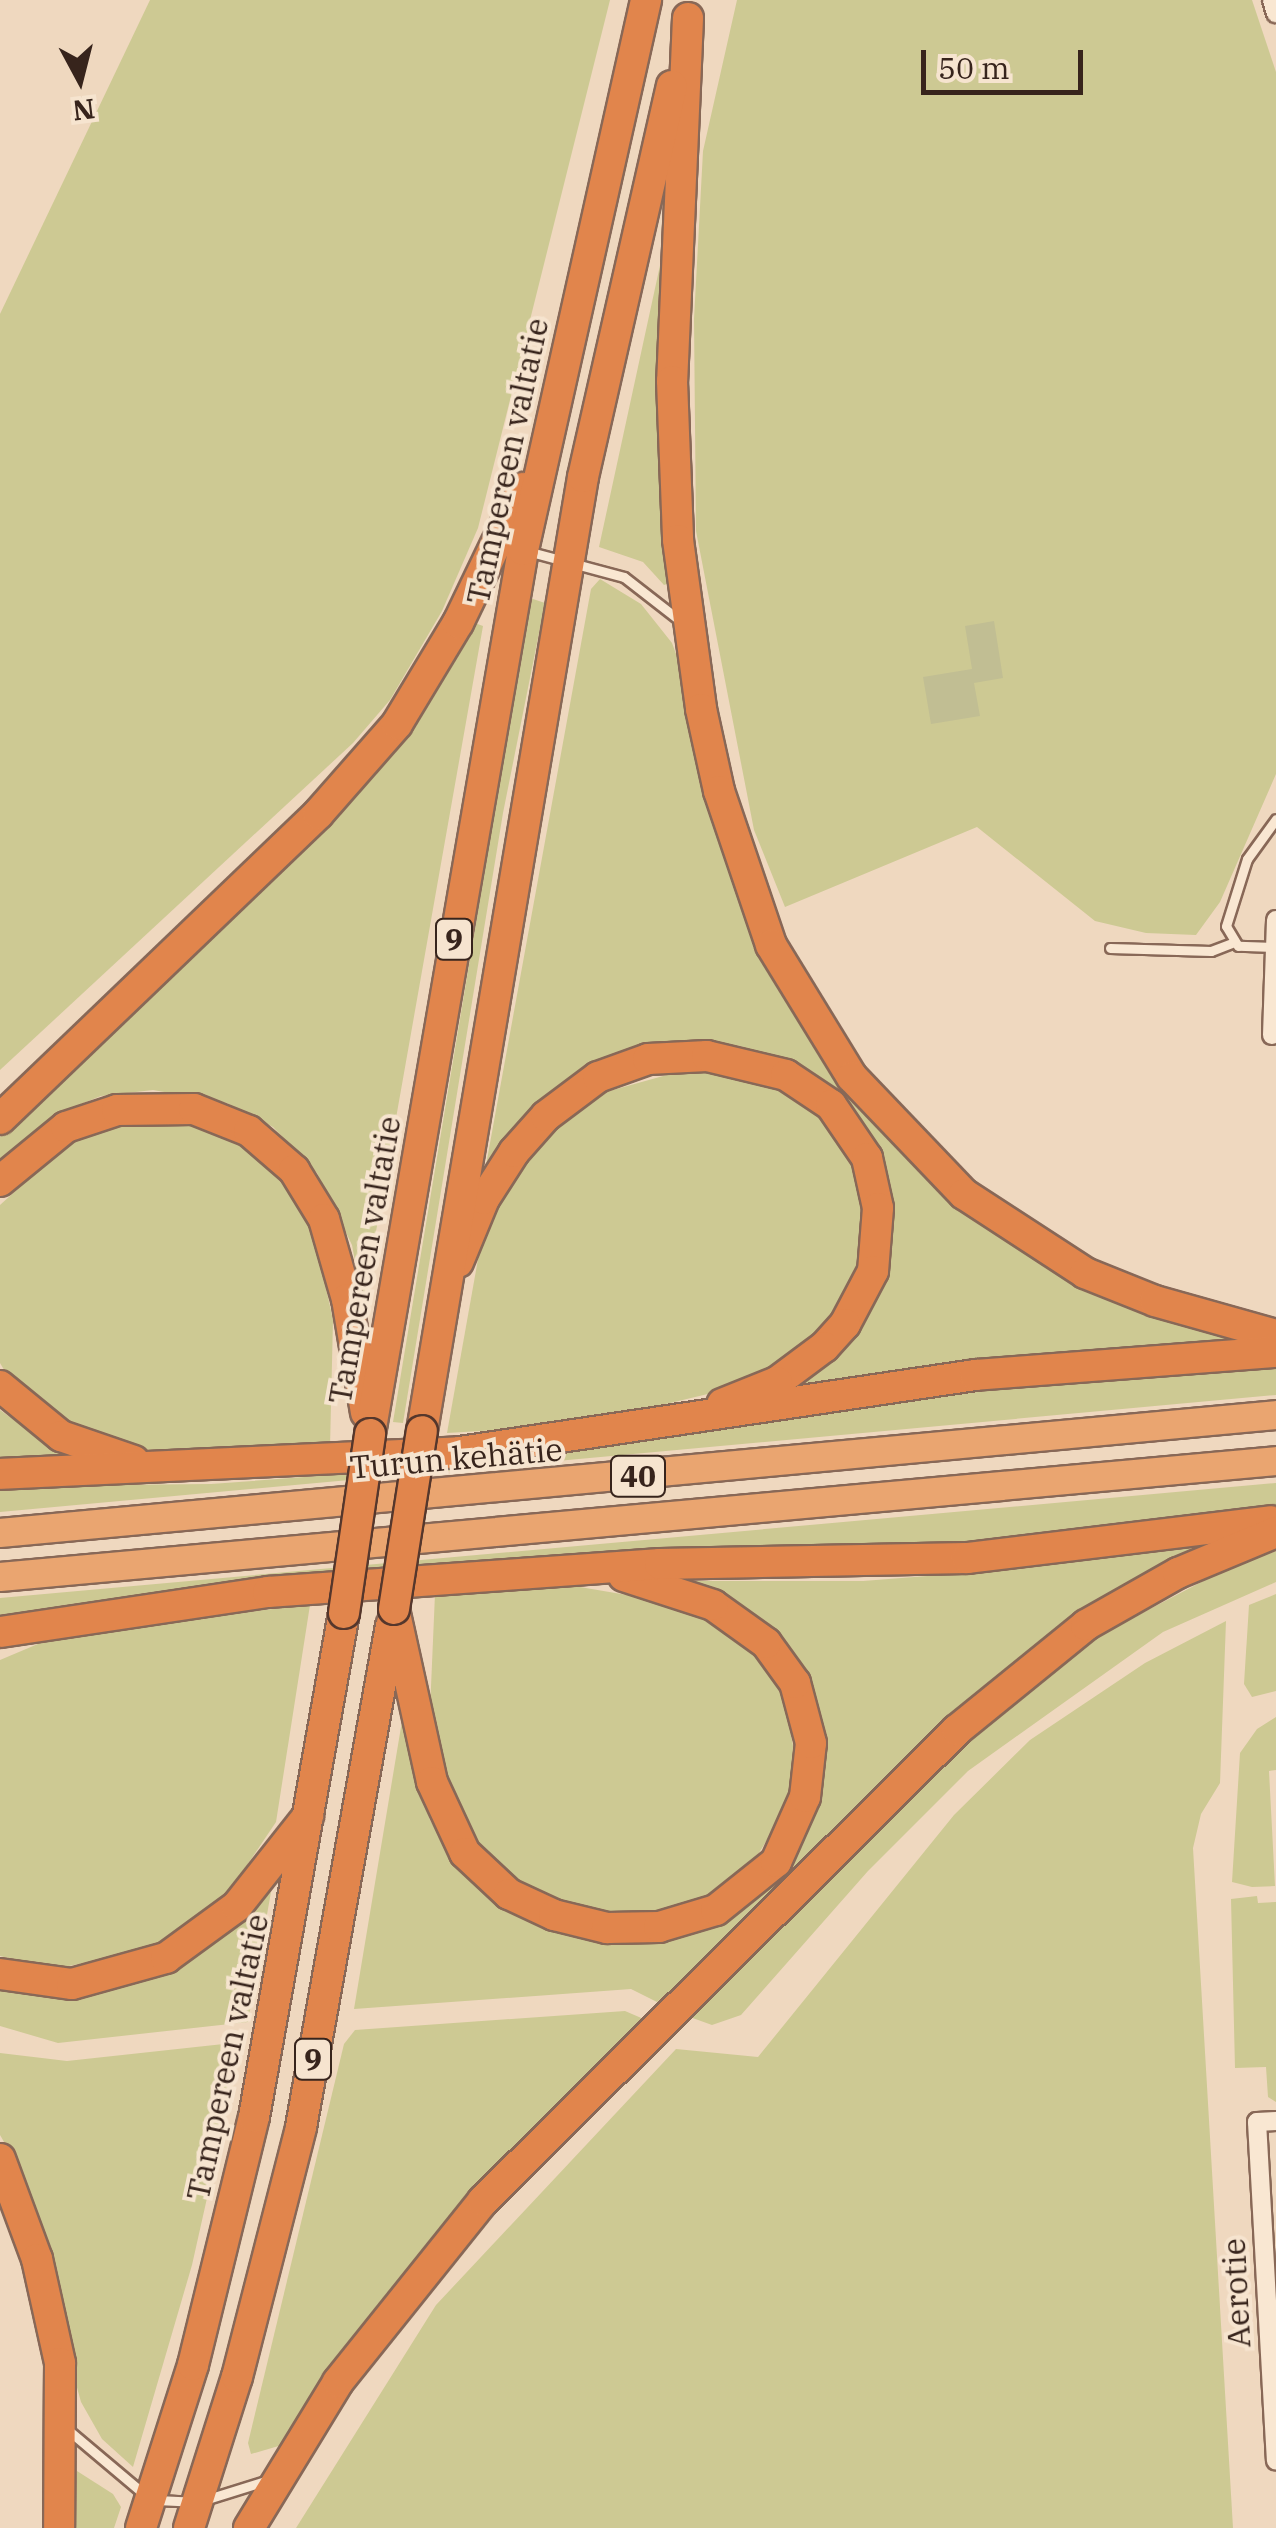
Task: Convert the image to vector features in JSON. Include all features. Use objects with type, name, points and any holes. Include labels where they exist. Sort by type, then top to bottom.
[{"type":"highway","name":"Tampereen valtatie","points":[[146,2514],[193,2365],[254,2117],[312,1810],[370,1434],[523,550],[646,0]]},
{"type":"highway","points":[[690,9],[672,418],[678,540],[708,742],[748,883],[805,1008],[852,1076],[936,1167],[1020,1236],[1085,1273],[1155,1301],[1276,1335]]},
{"type":"highway","name":"9","points":[[194,2515],[301,2127],[394,1608],[438,1311],[568,562],[690,9]]},
{"type":"highway","points":[[0,1119],[318,814],[396,724],[458,622],[544,445]]},
{"type":"highway","points":[[438,1311],[504,1167],[572,1094],[648,1059],[707,1056],[786,1075],[830,1105],[867,1158],[879,1222],[870,1282],[845,1324],[802,1366],[672,1424]]},
{"type":"highway","points":[[0,1181],[66,1127],[117,1110],[194,1109],[266,1142],[294,1170],[324,1218],[347,1299],[370,1434]]},
{"type":"highway","points":[[0,1474],[460,1452],[672,1424],[976,1375],[1276,1352]]},
{"type":"highway","points":[[0,1386],[61,1436],[161,1468]]},
{"type":"highway","name":"Turun kehätie","points":[[0,1533],[1276,1415]]},
{"type":"highway","name":"40","points":[[0,1577],[1276,1461]]},
{"type":"highway","points":[[0,1632],[268,1592],[597,1569],[967,1558],[1276,1520]]},
{"type":"highway","points":[[249,2528],[348,2368],[483,2201],[981,1707],[1042,1655],[1127,1600],[1276,1532]]},
{"type":"highway","points":[[394,1608],[432,1782],[474,1864],[509,1894],[572,1921],[625,1930],[678,1924],[749,1889],[784,1848],[808,1782],[807,1716],[781,1662],[733,1616],[688,1593],[597,1569]]},
{"type":"highway","points":[[0,1644],[44,1626]]},
{"type":"highway","points":[[0,1974],[46,1984],[85,1983],[166,1958],[237,1906],[312,1810]]},
{"type":"highway","points":[[0,2159],[50,2309],[63,2424],[59,2528]]},
{"type":"street","points":[[1272,0],[1276,13]]},
{"type":"street","points":[[1272,1035],[1276,920]]},
{"type":"street","name":"Aerotie","points":[[1267,2121],[1276,2460]]},
{"type":"lane","points":[[523,550],[624,577],[691,632]]},
{"type":"lane","points":[[1232,942],[1228,908],[1247,858],[1276,819]]},
{"type":"lane","points":[[1110,948],[1210,951],[1232,942],[1274,947]]},
{"type":"lane","points":[[63,2424],[146,2514],[194,2515],[278,2476]]},
{"type":"shaded area","points":[[150,0],[610,0],[478,528],[442,611],[390,700],[353,743],[0,1070],[0,314]]},
{"type":"shaded area","points":[[737,0],[1252,0],[1276,72],[1276,774],[1220,902],[1196,935],[1146,933],[1095,921],[977,827],[785,907],[754,830],[696,531],[694,319],[703,151]]},
{"type":"shaded area","points":[[667,233],[670,583],[664,585],[643,562],[599,547]]},
{"type":"shaded area","points":[[600,579],[641,604],[672,643],[689,689],[713,808],[868,1107],[1159,1317],[1241,1341],[977,1361],[772,1397],[822,1370],[870,1313],[892,1246],[893,1207],[867,1132],[833,1088],[812,1071],[740,1046],[702,1043],[588,1068],[528,1117],[484,1176],[591,589]]},
{"type":"shaded area","points":[[530,598],[545,603],[503,813],[403,1423],[393,1422]]},
{"type":"shaded area","points":[[994,621],[1003,678],[974,683],[980,716],[931,724],[923,677],[972,669],[965,626]]},
{"type":"shaded area","points":[[472,622],[483,626],[363,1305],[352,1245],[317,1173],[273,1127],[227,1103],[153,1090],[101,1096],[56,1114],[0,1162],[0,1137],[367,782],[405,736]]},
{"type":"shaded area","points":[[692,1068],[777,1083],[832,1122],[863,1180],[864,1249],[845,1301],[813,1341],[763,1373],[712,1393],[578,1425],[447,1433],[480,1248],[503,1188],[555,1125],[602,1093]]},
{"type":"shaded area","points":[[185,1119],[235,1138],[276,1173],[313,1229],[333,1320],[330,1447],[153,1453],[118,1447],[86,1434],[13,1385],[0,1363],[0,1205],[73,1139],[128,1120]]},
{"type":"shaded area","points":[[1276,1366],[1276,1395],[0,1512],[0,1486],[211,1484],[453,1466],[1038,1379]]},
{"type":"shaded area","points":[[0,1410],[60,1453],[87,1463],[0,1464]]},
{"type":"shaded area","points":[[1276,1483],[1276,1509],[950,1548],[457,1564],[245,1579],[0,1617],[0,1598]]},
{"type":"shaded area","points":[[1230,1538],[1168,1566],[657,2002],[631,1989],[354,2009],[404,1709],[410,1758],[430,1820],[453,1860],[487,1897],[529,1922],[589,1941],[680,1937],[741,1911],[781,1874],[812,1821],[824,1754],[819,1714],[794,1656],[738,1603],[689,1581],[863,1581],[1004,1570]]},
{"type":"shaded area","points":[[1276,1551],[1276,1582],[1163,1632],[968,1771],[868,1871],[741,2015],[712,2025],[687,2016],[954,1751],[1087,1642],[1228,1568]]},
{"type":"shaded area","points":[[574,1586],[680,1604],[758,1656],[785,1698],[795,1758],[791,1801],[744,1877],[701,1904],[625,1920],[540,1898],[479,1852],[450,1801],[430,1710],[435,1594]]},
{"type":"shaded area","points":[[1276,1594],[1276,1691],[1252,1697],[1244,1684],[1249,1605]]},
{"type":"shaded area","points":[[310,1605],[276,1822],[229,1892],[146,1951],[53,1969],[0,1956],[0,1660],[45,1641],[108,1627]]},
{"type":"shaded area","points":[[1226,1621],[1220,1783],[1201,1814],[1193,1848],[1233,2528],[296,2528],[436,2305],[676,2049],[758,2057],[954,1815],[1030,1740],[1145,1663]]},
{"type":"shaded area","points":[[1276,1717],[1276,1770],[1269,1771],[1275,1886],[1252,1887],[1232,1882],[1240,1753],[1257,1729]]},
{"type":"shaded area","points":[[271,1892],[248,2022],[58,2043],[0,2026],[0,1988],[71,1997],[161,1974],[213,1943]]},
{"type":"shaded area","points":[[1257,1896],[1258,1903],[1276,1902],[1276,2102],[1268,2097],[1266,2067],[1235,2068],[1231,1899]]},
{"type":"shaded area","points":[[625,2011],[646,2020],[282,2445],[251,2454],[248,2443],[344,2044],[355,2030]]},
{"type":"shaded area","points":[[242,2042],[192,2265],[133,2467],[102,2439],[81,2402],[14,2159],[0,2135],[0,2053],[67,2061]]},
{"type":"shaded area","points":[[77,2471],[113,2494],[121,2507],[114,2528],[70,2528]]}]
